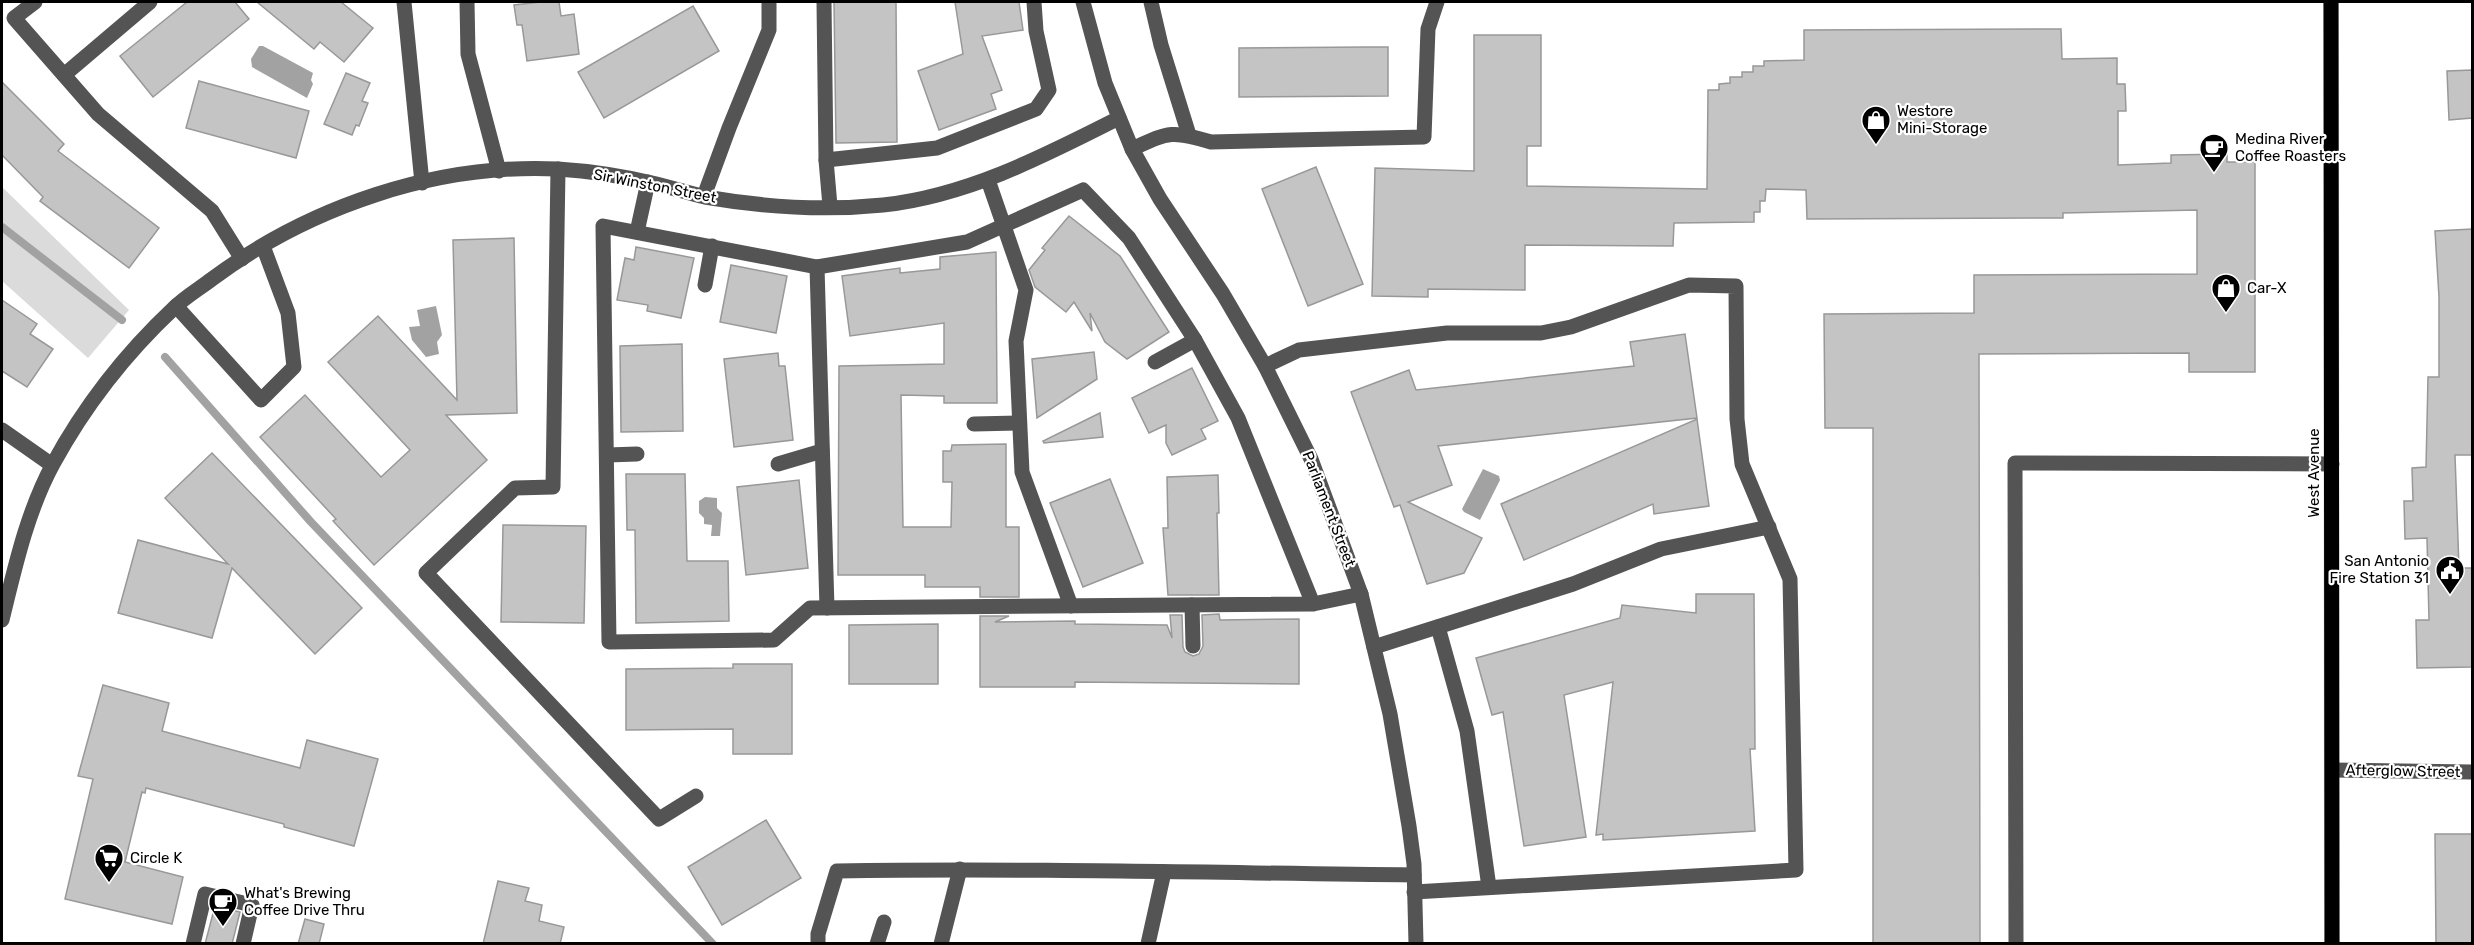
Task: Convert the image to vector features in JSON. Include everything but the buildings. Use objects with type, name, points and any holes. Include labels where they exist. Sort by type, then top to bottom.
[{"type":"main road","name":"West Avenue","points":[[2331,2],[2332,944]]},
{"type":"street","points":[[35,2],[14,18],[98,114],[212,211],[242,259]]},
{"type":"street","points":[[64,75],[150,2]]},
{"type":"street","points":[[404,2],[422,183]]},
{"type":"street","points":[[467,2],[468,54],[500,171]]},
{"type":"street","points":[[704,196],[769,30],[769,2]]},
{"type":"street","points":[[824,2],[826,160],[830,207]]},
{"type":"street","points":[[826,160],[937,148],[1036,109],[1049,90],[1036,31],[1034,2]]},
{"type":"street","name":"Parliament Street","points":[[1083,2],[1105,83],[1132,149],[1160,199],[1223,294],[1265,366],[1311,459],[1361,594],[1392,725],[1409,826],[1414,875],[1416,944]]},
{"type":"street","points":[[1151,2],[1166,67],[1189,135]]},
{"type":"street","points":[[1132,149],[1166,133],[1189,135],[1210,142],[1425,138],[1428,29],[1437,2]]},
{"type":"street","name":"Sir Winston Street","points":[[2,620],[22,543],[39,492],[52,465],[105,384],[176,306],[263,246],[330,212],[385,192],[422,183],[500,171],[558,169],[648,182],[704,196],[783,207],[882,205],[919,199],[988,180],[1059,149],[1119,118]]},
{"type":"street","points":[[558,169],[553,487],[515,488],[426,573],[659,819],[696,796]]},
{"type":"street","points":[[988,180],[1026,290],[1016,341],[1022,472],[1071,606]]},
{"type":"street","points":[[637,232],[648,182]]},
{"type":"street","points":[[1313,603],[1238,417],[1196,340],[1129,238],[1083,190],[967,242],[817,267],[603,226],[609,642],[774,640],[810,608],[1313,603],[1361,594]]},
{"type":"street","points":[[176,306],[261,400],[294,367],[288,313],[263,246]]},
{"type":"street","points":[[705,285],[712,246]]},
{"type":"street","points":[[817,267],[827,608]]},
{"type":"street","points":[[1265,366],[1299,350],[1447,333],[1541,333],[1571,327],[1689,285],[1736,286],[1737,419],[1742,464],[1790,579],[1796,870],[1414,892]]},
{"type":"street","points":[[1155,362],[1196,340]]},
{"type":"street","points":[[974,424],[1019,423]]},
{"type":"street","points":[[2,430],[52,465]]},
{"type":"street","points":[[778,464],[822,451]]},
{"type":"street","points":[[607,455],[637,454]]},
{"type":"street","points":[[2016,944],[2016,462],[2332,464]]},
{"type":"street","points":[[1374,647],[1573,584],[1661,549],[1769,527]]},
{"type":"street","points":[[1192,605],[1193,646]]},
{"type":"street","points":[[1438,627],[1467,731],[1489,888]]},
{"type":"street","name":"Afterglow Street","points":[[2333,770],[2472,772]]},
{"type":"street","points":[[818,944],[818,934],[837,871],[960,869],[1414,875]]},
{"type":"street","points":[[941,944],[960,869]]},
{"type":"street","points":[[1148,944],[1164,872]]},
{"type":"street","points":[[193,944],[205,894],[252,905],[243,944]]},
{"type":"street","points":[[878,944],[884,922]]},
{"type":"shaded area","points":[[259,46],[313,73],[311,80],[313,84],[307,98],[252,67],[251,59]]},
{"type":"shaded area","points":[[2,187],[129,310],[88,358],[2,281]]},
{"type":"shaded area","points":[[436,306],[442,335],[437,342],[439,354],[426,357],[412,340],[409,327],[420,326],[417,310]]},
{"type":"shaded area","points":[[1483,469],[1499,476],[1500,480],[1480,520],[1462,509]]},
{"type":"shaded area","points":[[705,497],[717,498],[717,508],[722,513],[720,536],[711,536],[712,525],[704,524],[704,518],[699,513],[699,501]]},
{"type":"waterway","points":[[2,227],[122,320]]},
{"type":"waterway","points":[[165,357],[311,522],[713,944]]},
{"type":"place","name":"Westore Mini-Storage","points":[[1876,146]]},
{"type":"place","name":"Medina River Coffee Roasters","points":[[2214,174]]},
{"type":"place","name":"Car-X","points":[[2226,314]]},
{"type":"place","name":"San Antonio Fire Station 31","points":[[2450,596]]},
{"type":"place","name":"Circle K","points":[[109,884]]},
{"type":"place","name":"What's Brewing Coffee Drive Thru","points":[[223,928]]}]
